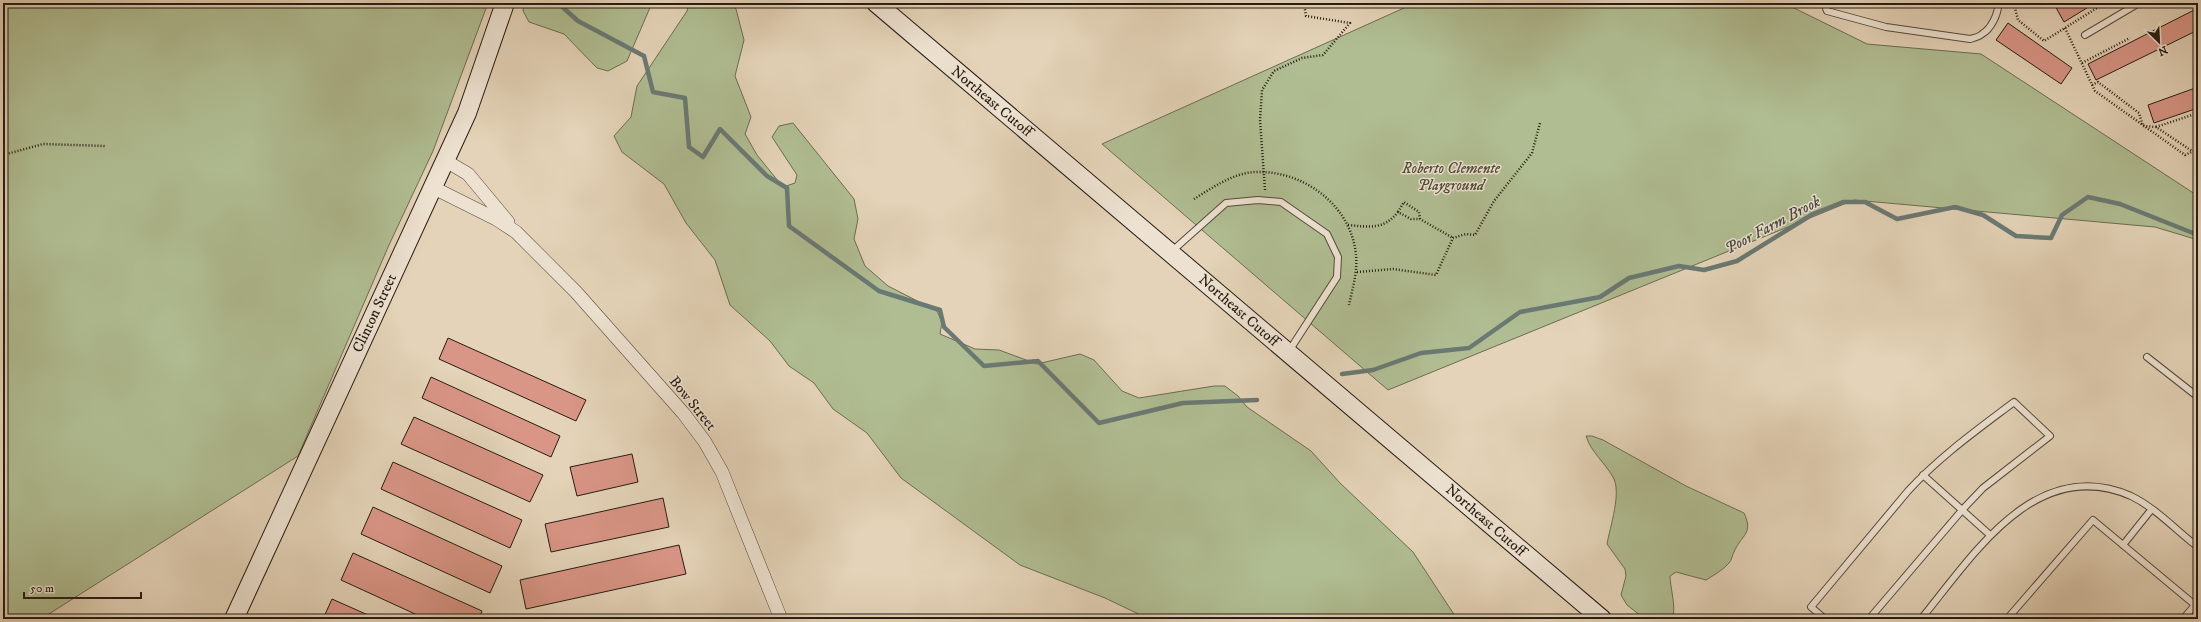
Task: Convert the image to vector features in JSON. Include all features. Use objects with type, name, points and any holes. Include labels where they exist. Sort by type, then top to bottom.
[{"type":"main road","name":"Clinton Street","points":[[234,619],[392,274],[446,161],[467,113],[504,3]]},
{"type":"main road","name":"Northeast Cutoff","points":[[876,3],[1602,619]]},
{"type":"street","name":"Bow Street","points":[[446,161],[468,174],[525,242]]},
{"type":"street","name":"Bow Street","points":[[434,188],[496,219],[516,232],[581,298],[684,414],[705,442],[722,472],[781,619]]},
{"type":"lane","points":[[1824,3],[1827,11],[1886,27],[1970,39],[1983,34],[1992,24],[1998,8],[1998,3]]},
{"type":"lane","points":[[2085,35],[2138,3]]},
{"type":"lane","points":[[1171,252],[1226,203],[1266,201],[1281,202],[1327,234],[1338,257],[1337,277],[1288,352]]},
{"type":"lane","points":[[2148,357],[2198,397]]},
{"type":"lane","points":[[1825,619],[1811,607],[1923,475],[1951,450],[2014,402],[2050,436],[1988,484],[1963,509],[1869,619]]},
{"type":"lane","points":[[1923,475],[1963,509],[1990,535]]},
{"type":"lane","points":[[1921,619],[1990,535],[2008,518],[2029,503],[2050,494],[2073,488],[2096,487],[2114,490],[2132,497],[2197,544]]},
{"type":"lane","points":[[2123,545],[2151,510]]},
{"type":"lane","points":[[2007,619],[2093,520],[2195,605],[2183,619]]},
{"type":"path","points":[[1266,201],[1260,120],[1262,90],[1274,71],[1302,58],[1322,55],[1350,23],[1306,16],[1304,3]]},
{"type":"path","points":[[2014,4],[2018,20],[2044,41],[2105,3]]},
{"type":"path","points":[[2065,28],[2095,91],[2185,155],[2198,148]]},
{"type":"path","points":[[2082,63],[2130,38]]},
{"type":"path","points":[[2092,85],[2098,82],[2139,113],[2144,126]]},
{"type":"path","points":[[2144,126],[2156,127],[2198,113]]},
{"type":"path","points":[[1398,212],[1411,219],[1420,219],[1453,238],[1466,234],[1475,234],[1494,201],[1532,153],[1540,123]]},
{"type":"path","points":[[2156,127],[2192,151]]},
{"type":"path","points":[[3,155],[43,144],[105,146]]},
{"type":"path","points":[[1348,225],[1369,227],[1383,225],[1391,221],[1404,202],[1419,212],[1420,219]]},
{"type":"path","points":[[1356,272],[1393,269],[1436,275],[1453,238]]},
{"type":"green space","points":[[3,3],[488,3],[433,151],[389,245],[298,456],[41,619],[3,619]]},
{"type":"green space","points":[[524,3],[652,3],[627,61],[608,71],[597,68],[564,34],[529,22],[523,11]]},
{"type":"green space","points":[[689,3],[730,3],[736,9],[744,40],[735,76],[751,117],[745,134],[757,155],[783,187],[795,183],[797,175],[772,137],[779,126],[793,123],[854,199],[858,219],[854,239],[865,266],[888,286],[937,311],[942,322],[940,334],[975,349],[999,350],[1037,364],[1080,354],[1094,360],[1122,391],[1139,398],[1214,386],[1225,386],[1238,396],[1247,407],[1311,451],[1340,483],[1413,552],[1457,619],[1149,619],[1105,598],[1020,565],[901,478],[867,433],[833,409],[814,383],[789,366],[770,341],[730,305],[715,260],[686,223],[664,184],[622,152],[614,136],[631,117],[637,86],[687,11]]},
{"type":"green space","name":"Roberto Clemente Playground","points":[[1415,3],[1778,3],[1790,6],[1867,44],[1981,54],[2198,196],[2198,240],[2155,227],[1854,200],[1388,390],[1102,144]]},
{"type":"green space","points":[[1586,436],[1592,436],[1603,440],[1686,486],[1744,513],[1747,520],[1747,530],[1733,553],[1730,562],[1724,568],[1706,580],[1676,572],[1670,576],[1674,604],[1672,616],[1641,616],[1627,605],[1621,595],[1626,576],[1625,569],[1607,544],[1616,500],[1615,483],[1610,472],[1591,447]]},
{"type":"building","points":[[2095,3],[2064,22],[2054,4]]},
{"type":"building","points":[[2198,8],[2198,30],[2096,80],[2088,64]]},
{"type":"building","points":[[2008,23],[2072,68],[2061,84],[1996,40]]},
{"type":"building","points":[[2198,87],[2198,108],[2154,123],[2148,105]]},
{"type":"building","points":[[448,338],[586,400],[576,421],[439,359]]},
{"type":"building","points":[[431,377],[560,436],[551,457],[422,398]]},
{"type":"building","points":[[414,417],[543,475],[530,502],[401,444]]},
{"type":"building","points":[[632,454],[638,482],[577,496],[570,467]]},
{"type":"building","points":[[393,462],[522,520],[510,548],[381,489]]},
{"type":"building","points":[[663,498],[669,527],[551,552],[545,524]]},
{"type":"building","points":[[373,507],[502,566],[490,593],[361,534]]},
{"type":"building","points":[[679,545],[686,574],[526,609],[520,580]]},
{"type":"building","points":[[353,553],[482,611],[479,619],[426,619],[341,580]]},
{"type":"building","points":[[332,599],[377,619],[323,619]]},
{"type":"waterway","name":"Poor Farm Brook","points":[[558,3],[578,21],[644,56],[653,92],[685,98],[689,147],[703,157],[720,129],[767,176],[787,188],[789,226],[879,291],[940,310],[944,327],[984,366],[1038,361],[1099,423],[1183,403],[1257,400]]},
{"type":"waterway","name":"Poor Farm Brook","points":[[1342,374],[1373,370],[1421,353],[1469,348],[1520,312],[1600,297],[1629,278],[1679,266],[1704,270],[1737,261],[1813,214],[1843,202],[1865,202],[1897,219],[1955,207],[1983,215],[2016,236],[2051,238],[2062,215],[2088,197],[2120,204],[2198,235]]}]
